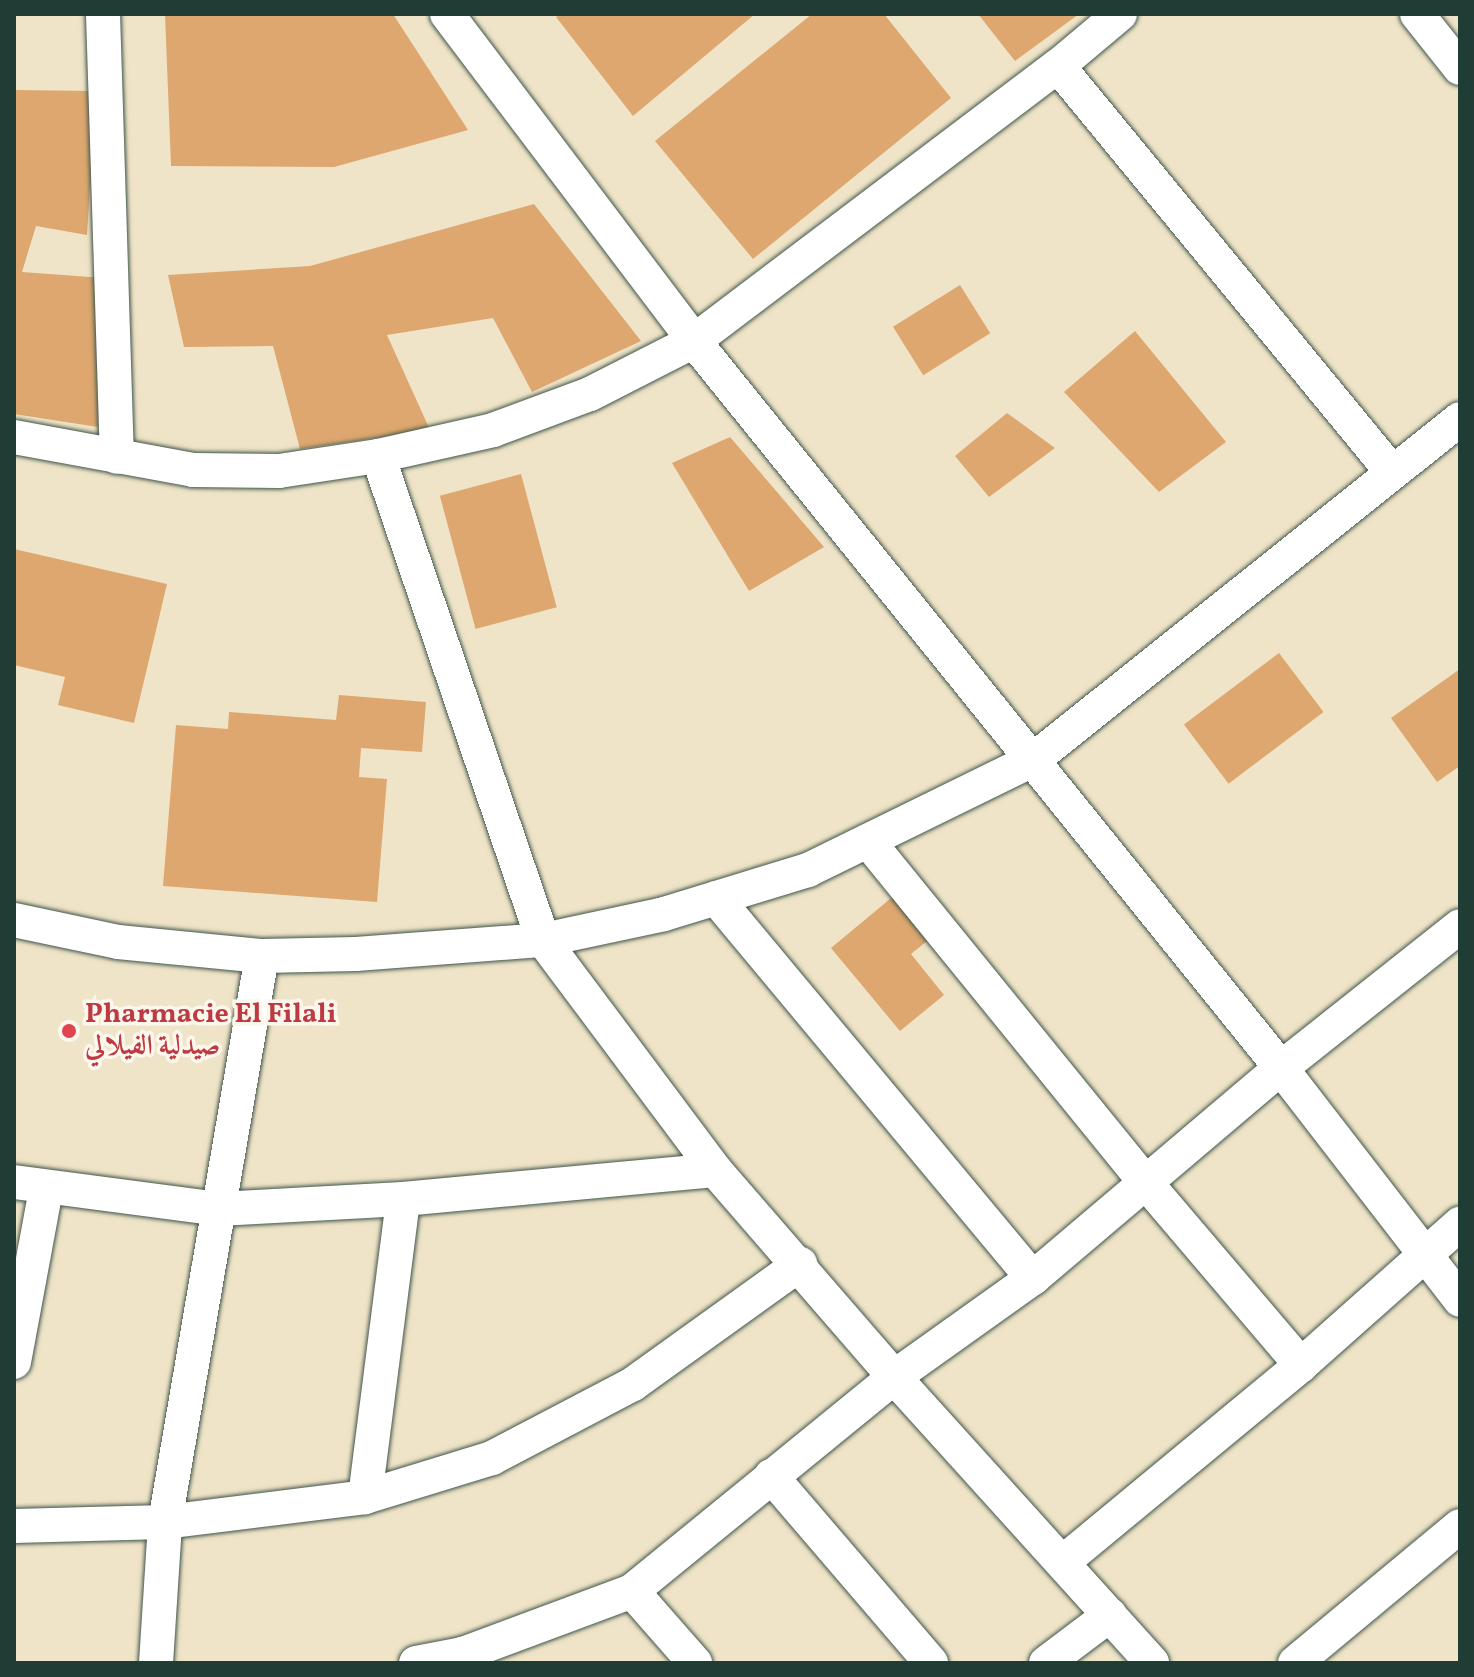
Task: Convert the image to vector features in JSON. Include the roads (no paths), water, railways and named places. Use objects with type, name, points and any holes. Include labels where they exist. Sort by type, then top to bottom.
[{"type":"street","points":[[103,14],[117,457]]},
{"type":"street","points":[[447,14],[694,341],[1281,1068],[1460,1300]]},
{"type":"street","points":[[14,437],[193,470],[279,471],[378,456],[493,430],[590,394],[694,341],[1058,66],[1120,14]]},
{"type":"street","points":[[1417,14],[1460,68]]},
{"type":"street","points":[[1058,66],[1392,472]]},
{"type":"street","points":[[14,920],[118,942],[262,956],[356,954],[543,940],[664,914],[808,870],[1033,760],[1460,419]]},
{"type":"street","points":[[378,456],[543,940],[715,1170],[800,1264],[894,1377],[1152,1663]]},
{"type":"street","points":[[868,841],[1147,1184],[1301,1365]]},
{"type":"street","points":[[716,898],[1033,1278]]},
{"type":"street","points":[[416,1663],[468,1659],[632,1591],[894,1377],[1033,1278],[1281,1068],[1460,926]]},
{"type":"street","points":[[156,1663],[165,1522],[262,956]]},
{"type":"street","points":[[14,1362],[30,1186],[219,1209],[403,1199],[715,1170]]},
{"type":"street","points":[[365,1497],[403,1199]]},
{"type":"street","points":[[1063,1562],[1301,1365],[1460,1224]]},
{"type":"street","points":[[14,1526],[165,1522],[365,1497],[492,1458],[633,1384],[800,1264]]},
{"type":"street","points":[[771,1476],[931,1663]]},
{"type":"street","points":[[1295,1663],[1460,1526]]},
{"type":"street","points":[[632,1591],[695,1663]]},
{"type":"street","points":[[1046,1663],[1110,1615]]},
{"type":"place","name":"Pharmacie El Filali صيدلية الفيلالي","points":[[69,1031]]}]
